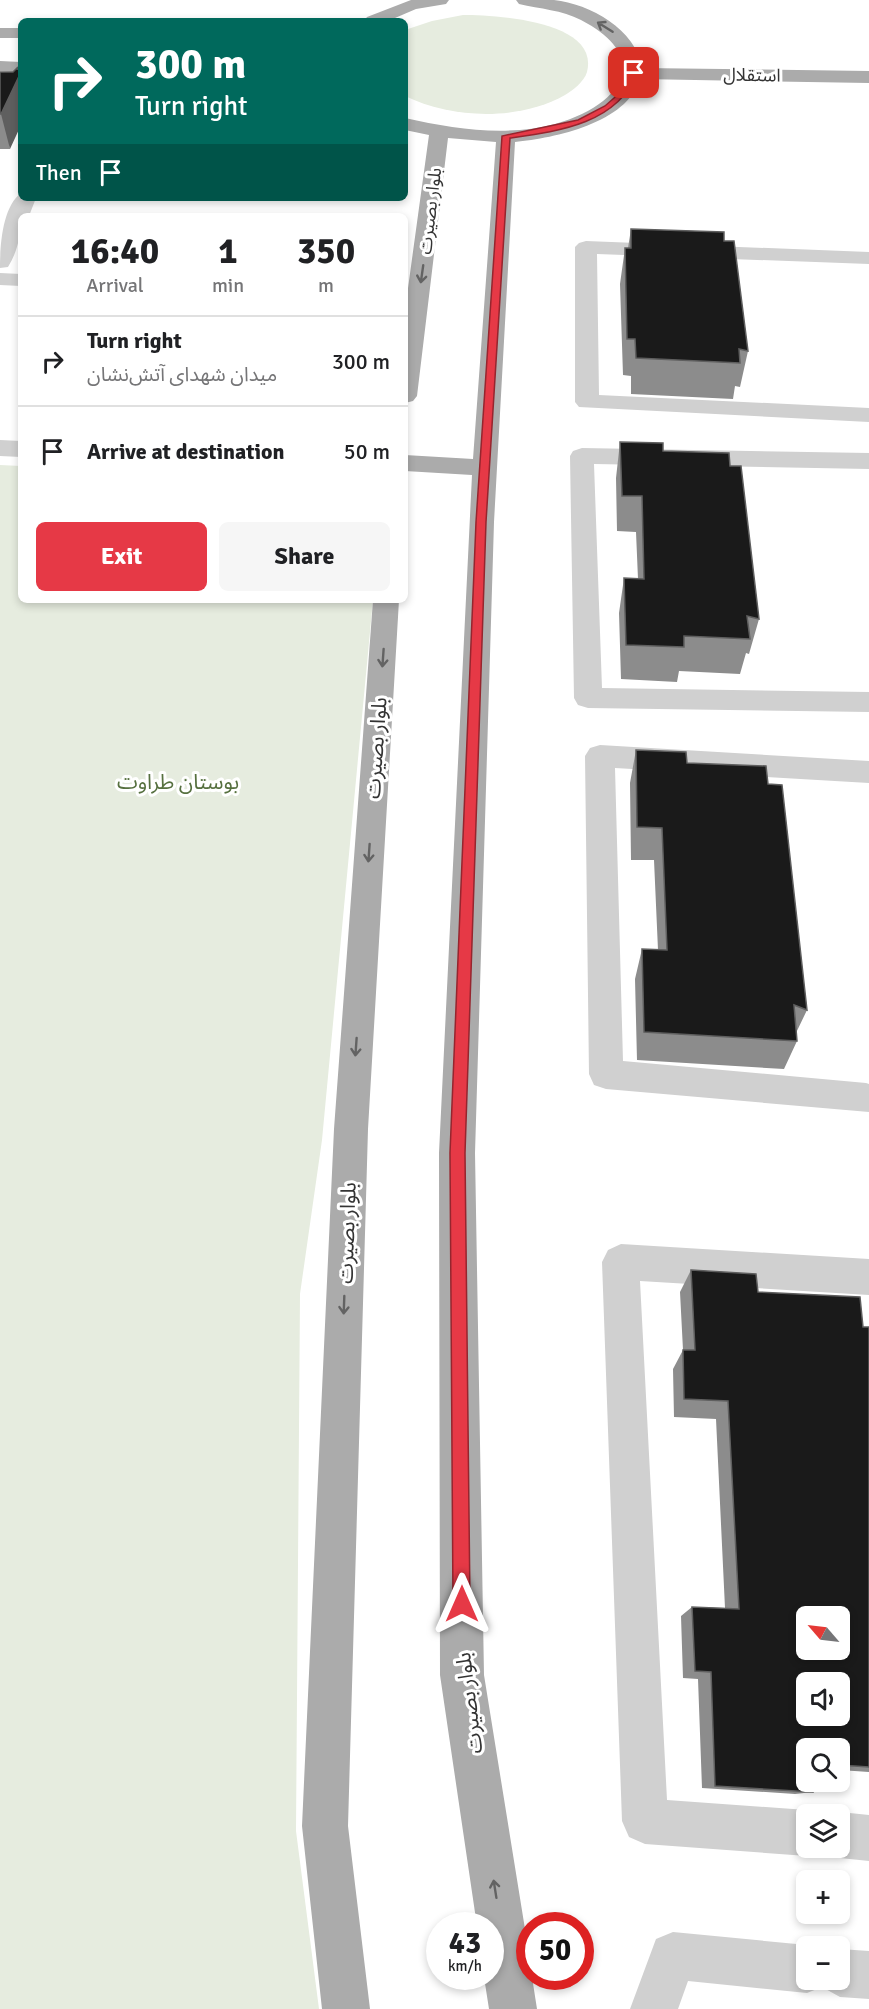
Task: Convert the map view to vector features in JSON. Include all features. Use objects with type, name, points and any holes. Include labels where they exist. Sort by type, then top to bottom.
[{"type":"main road","points":[[380,18],[412,5],[440,0]]},
{"type":"main road","points":[[408,125],[439,132],[506,136],[546,131],[581,121],[608,107],[626,91],[634,73],[630,51],[614,32],[586,16],[550,4],[525,0]]},
{"type":"main road","points":[[0,33],[18,33]]},
{"type":"main road","points":[[0,66],[18,67]]},
{"type":"main road","name":"استقلال","points":[[634,73],[869,77]]},
{"type":"main road","name":"بلوار بصیرت","points":[[408,373],[439,132]]},
{"type":"main road","name":"بلوار بصیرت","points":[[506,136],[485,468],[457,1153],[462,1676],[513,2009]]},
{"type":"main road","points":[[408,463],[485,468]]},
{"type":"main road","name":"بلوار بصیرت","points":[[346,2009],[325,1827],[351,1129],[387,603]]},
{"type":"street","points":[[0,262],[18,218]]},
{"type":"street","points":[[869,258],[586,247],[587,402],[869,415]]},
{"type":"street","points":[[0,279],[18,280]]},
{"type":"street","points":[[0,448],[18,449]]},
{"type":"street","points":[[869,461],[582,456],[588,698],[869,702]]},
{"type":"street","points":[[866,1098],[606,1074],[600,756],[869,772]]},
{"type":"street","points":[[796,1832],[645,1821],[621,1262],[869,1277]]},
{"type":"street","points":[[850,1836],[869,1838]]},
{"type":"street","points":[[654,2009],[673,1956],[796,1968]]},
{"type":"street","points":[[850,1973],[869,1975]]},
{"type":"green space","points":[[463,15],[497,17],[519,19],[562,31],[577,41],[587,55],[586,76],[565,95],[547,103],[507,113],[464,113],[423,104],[408,97],[408,29],[432,21]]},
{"type":"green space","name":"بوستان طراوت","points":[[0,465],[18,466],[18,603],[373,603],[322,1140],[300,1294],[296,1831],[319,2009],[0,2009]]},
{"type":"building","points":[[18,67],[18,78],[0,114],[0,72],[13,72]]},
{"type":"building","points":[[631,229],[724,232],[724,241],[734,241],[748,351],[739,349],[740,363],[636,358],[635,339],[627,339],[625,248],[631,248]]},
{"type":"building","points":[[620,442],[663,443],[663,451],[729,453],[730,466],[741,466],[759,619],[747,616],[750,639],[684,636],[684,647],[626,645],[624,578],[644,579],[642,496],[622,496]]},
{"type":"building","points":[[636,750],[686,752],[687,763],[766,766],[768,784],[782,785],[807,1010],[794,1005],[797,1041],[644,1032],[642,949],[667,950],[662,828],[637,827]]},
{"type":"building","points":[[691,1270],[756,1274],[758,1292],[860,1297],[863,1327],[869,1327],[869,1767],[850,1766],[850,1738],[796,1738],[796,1791],[715,1786],[711,1672],[695,1671],[692,1607],[739,1609],[728,1401],[684,1399],[683,1350],[695,1350]]},
{"type":"route","points":[[462,1604],[457,1153],[481,522],[506,136],[546,131],[581,121],[608,107],[626,91],[634,73]]}]
